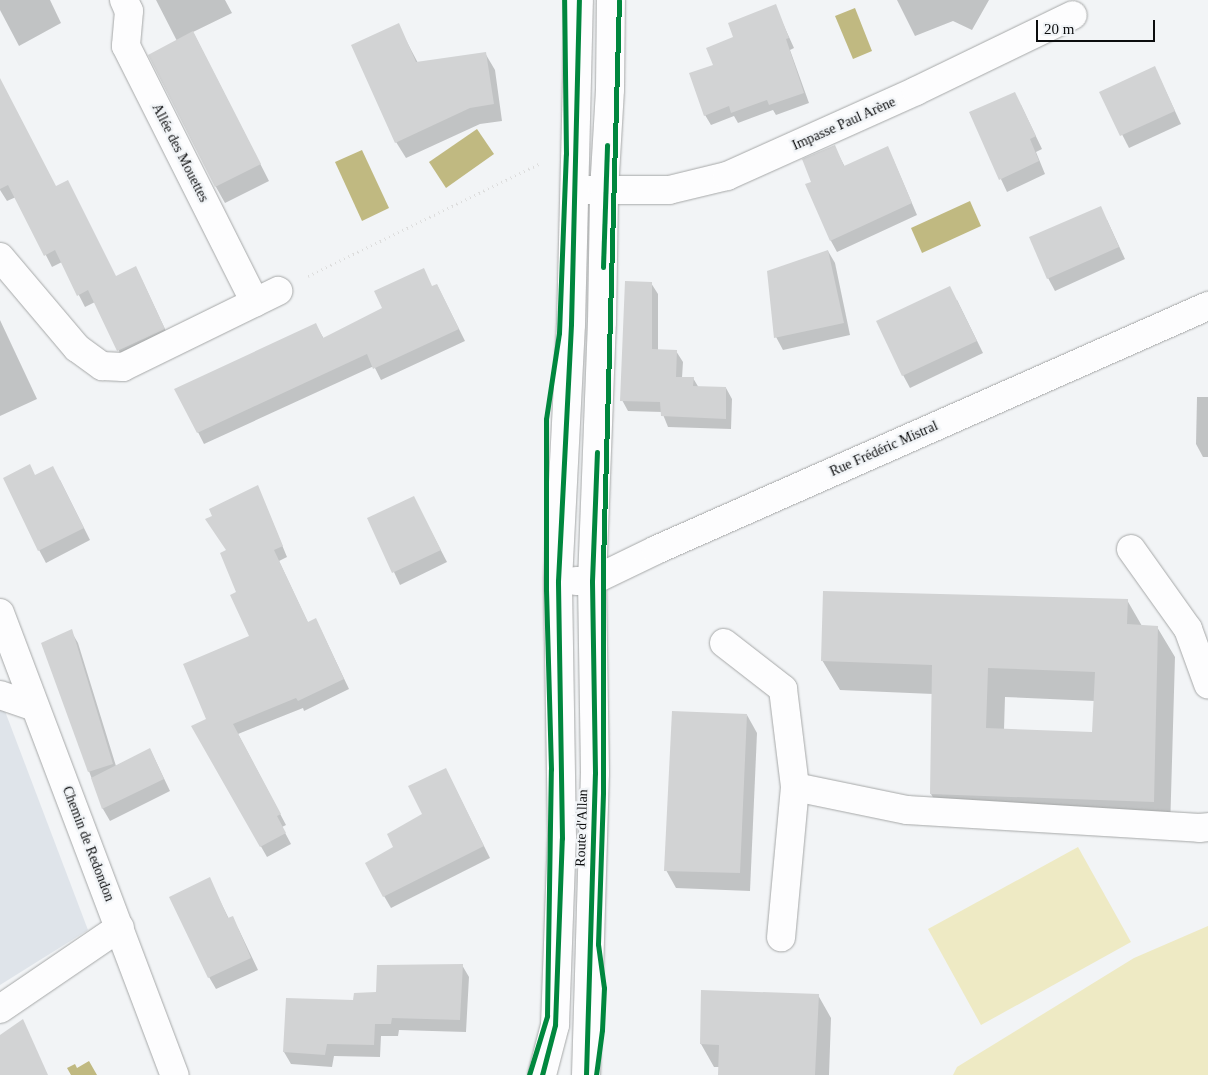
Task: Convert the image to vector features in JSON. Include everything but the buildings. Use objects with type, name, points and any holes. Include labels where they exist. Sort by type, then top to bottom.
[{"type":"street","name":"Allée des Mouettes","points":[[124,0],[128,11],[126,46],[266,296]]},
{"type":"street","name":"Route d'Allan","points":[[542,1075],[555,1025],[562,838],[558,580],[571,324],[579,0]]},
{"type":"street","name":"Route d'Allan","points":[[586,1075],[595,773],[592,581],[602,322],[604,190],[610,89],[611,0]]},
{"type":"street","name":"Impasse Paul Arène","points":[[574,189],[669,190],[727,176],[916,91],[1073,15]]},
{"type":"street","points":[[0,257],[77,348],[102,366],[123,367],[266,296]]},
{"type":"street","name":"Rue Frédéric Mistral","points":[[558,580],[592,581],[656,550],[1208,306]]},
{"type":"street","points":[[1131,549],[1188,630],[1208,684]]},
{"type":"street","name":"Chemin de Redondon","points":[[0,613],[171,1063]]},
{"type":"street","points":[[724,643],[783,689],[795,787],[781,937]]},
{"type":"street","points":[[0,695],[35,708]]},
{"type":"street","points":[[795,787],[907,810],[1199,828],[1208,827]]},
{"type":"street","points":[[559,915],[590,916]]},
{"type":"street","points":[[0,1009],[120,927]]},
{"type":"street","points":[[171,1063],[195,1075]]},
{"type":"path","points":[[266,296],[547,160]]},
{"type":"shaded area","points":[[855,8],[872,51],[853,59],[835,16]]},
{"type":"shaded area","points":[[477,129],[494,154],[446,188],[429,162]]},
{"type":"shaded area","points":[[362,150],[389,208],[362,221],[335,162]]},
{"type":"shaded area","points":[[970,201],[981,226],[922,253],[911,228]]},
{"type":"shaded area","points":[[0,698],[88,930],[0,985]]},
{"type":"shaded area","points":[[1078,847],[1131,942],[981,1025],[928,929]]},
{"type":"shaded area","points":[[1208,926],[1208,1075],[953,1075],[957,1067],[1134,958]]},
{"type":"shaded area","points":[[89,1061],[97,1075],[71,1075],[67,1068],[75,1064],[77,1068]]},
{"type":"cycle path","points":[[529,1075],[547,1016],[551,769],[546,589],[546,419],[559,333],[566,154],[564,0]]},
{"type":"cycle path","points":[[542,1075],[555,1025],[562,838],[558,581],[571,324],[579,0]]},
{"type":"cycle path","points":[[596,1075],[602,1030],[604,988],[598,944],[603,792],[603,562],[619,0]]},
{"type":"cycle path","points":[[603,267],[607,145]]},
{"type":"cycle path","points":[[586,1075],[595,773],[592,581],[597,452]]}]
